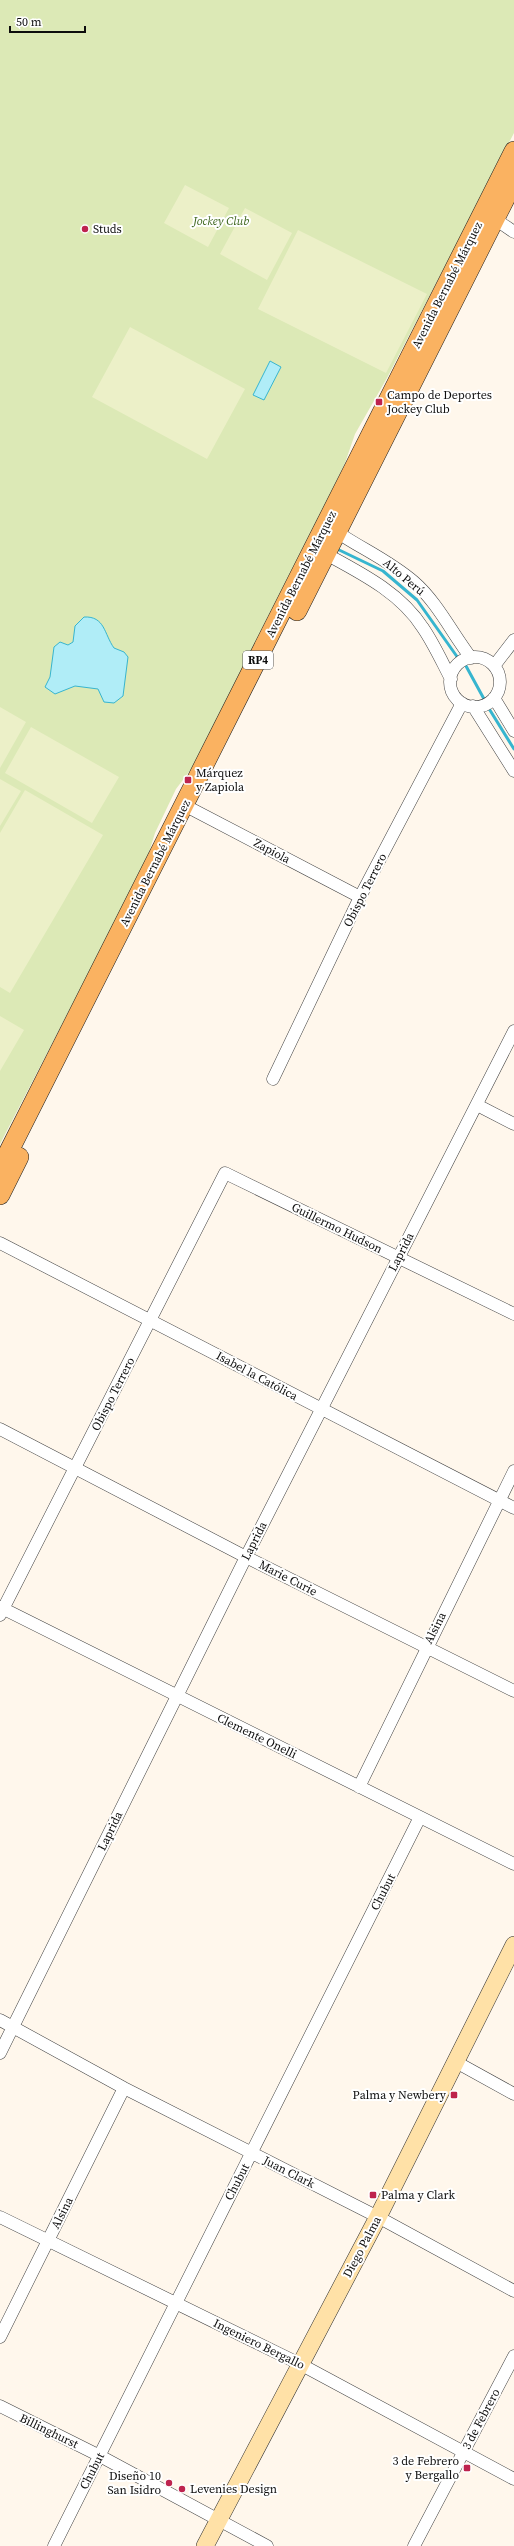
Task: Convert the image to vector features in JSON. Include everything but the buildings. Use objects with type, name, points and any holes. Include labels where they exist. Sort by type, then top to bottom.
[{"type":"main road","name":"Avenida Bernabé Márquez","points":[[0,1195],[514,151]]},
{"type":"main road","name":"Avenida Bernabé Márquez","points":[[0,1169],[190,808],[326,554],[514,181]]},
{"type":"main road","name":"Diego Palma","points":[[205,2546],[378,2217],[514,1945]]},
{"type":"street","points":[[495,220],[514,232]]},
{"type":"street","name":"Alto Perú","points":[[337,532],[384,560],[414,583],[425,594],[471,658]]},
{"type":"street","name":"Alto Perú","points":[[326,554],[375,582],[403,603],[422,626],[451,679]]},
{"type":"street","points":[[494,666],[514,640]]},
{"type":"street","points":[[468,705],[481,706],[494,698],[500,685],[498,672],[494,666],[484,658],[471,658],[457,665],[451,679],[453,693],[468,705],[514,771]]},
{"type":"street","points":[[494,698],[514,731]]},
{"type":"street","name":"Obispo Terrero","points":[[273,1079],[360,897],[468,705]]},
{"type":"street","name":"Zapiola","points":[[190,808],[360,897]]},
{"type":"street","name":"Laprida","points":[[0,2053],[246,1557],[514,1031]]},
{"type":"street","points":[[476,1105],[514,1124]]},
{"type":"street","name":"Obispo Terrero","points":[[1,1610],[152,1320],[225,1173]]},
{"type":"street","name":"Guillermo Hudson","points":[[225,1173],[514,1314]]},
{"type":"street","name":"Isabel la Católica","points":[[0,1243],[152,1320],[320,1410],[514,1508]]},
{"type":"street","name":"Marie Curie","points":[[0,1429],[246,1557],[514,1691]]},
{"type":"street","name":"Alsina","points":[[359,1787],[426,1647],[514,1471]]},
{"type":"street","name":"Clemente Onelli","points":[[1,1610],[514,1864]]},
{"type":"street","name":"Chubut","points":[[54,2546],[420,1817]]},
{"type":"street","name":"Juan Clark","points":[[0,2020],[124,2088],[378,2217],[514,2291]]},
{"type":"street","points":[[456,2062],[514,2094]]},
{"type":"street","name":"Alsina","points":[[0,2337],[124,2088]]},
{"type":"street","name":"Ingeniero Bergallo","points":[[0,2217],[48,2242],[300,2364],[514,2479]]},
{"type":"street","name":"3 de Febrero","points":[[414,2546],[514,2356]]},
{"type":"street","name":"Billinghurst","points":[[0,2406],[100,2456],[267,2546]]},
{"type":"green space","name":"Jockey Club","points":[[0,0],[514,0],[514,133],[387,378],[355,434],[345,463],[276,608],[201,756],[176,789],[155,833],[146,862],[0,1144]]},
{"type":"green space","points":[[185,185],[229,208],[208,247],[164,223]]},
{"type":"green space","points":[[245,208],[292,233],[267,280],[220,254]]},
{"type":"green space","points":[[298,230],[427,294],[386,373],[258,309]]},
{"type":"green space","points":[[130,327],[245,389],[207,459],[92,397]]},
{"type":"green space","points":[[0,707],[26,722],[0,768]]},
{"type":"green space","points":[[31,727],[119,777],[92,823],[5,773]]},
{"type":"green space","points":[[0,779],[21,791],[0,826]]},
{"type":"green space","points":[[25,790],[103,835],[10,993],[0,987],[0,833]]},
{"type":"green space","points":[[0,1016],[24,1030],[0,1071]]},
{"type":"water","points":[[270,361],[281,367],[264,400],[253,395]]},
{"type":"water","points":[[84,617],[96,619],[103,627],[114,648],[124,652],[128,657],[123,696],[114,703],[104,702],[98,689],[75,686],[55,694],[45,687],[50,677],[54,647],[60,642],[68,645],[73,642],[75,626]]},
{"type":"waterway","points":[[335,548],[383,571],[417,600],[458,658]]},
{"type":"waterway","points":[[466,666],[484,699]]},
{"type":"waterway","points":[[488,707],[514,749]]},
{"type":"place","name":"Studs","points":[[85,229]]},
{"type":"place","name":"Campo de Deportes Jockey Club","points":[[379,402]]},
{"type":"place","name":"Márquez y Zapiola","points":[[188,780]]},
{"type":"place","name":"Palma y Newbery","points":[[454,2095]]},
{"type":"place","name":"Palma y Clark","points":[[373,2195]]},
{"type":"place","name":"3 de Febrero y Bergallo","points":[[467,2468]]},
{"type":"place","name":"Diseño 10 San Isidro","points":[[169,2483]]},
{"type":"place","name":"Levenies Design","points":[[182,2489]]}]
